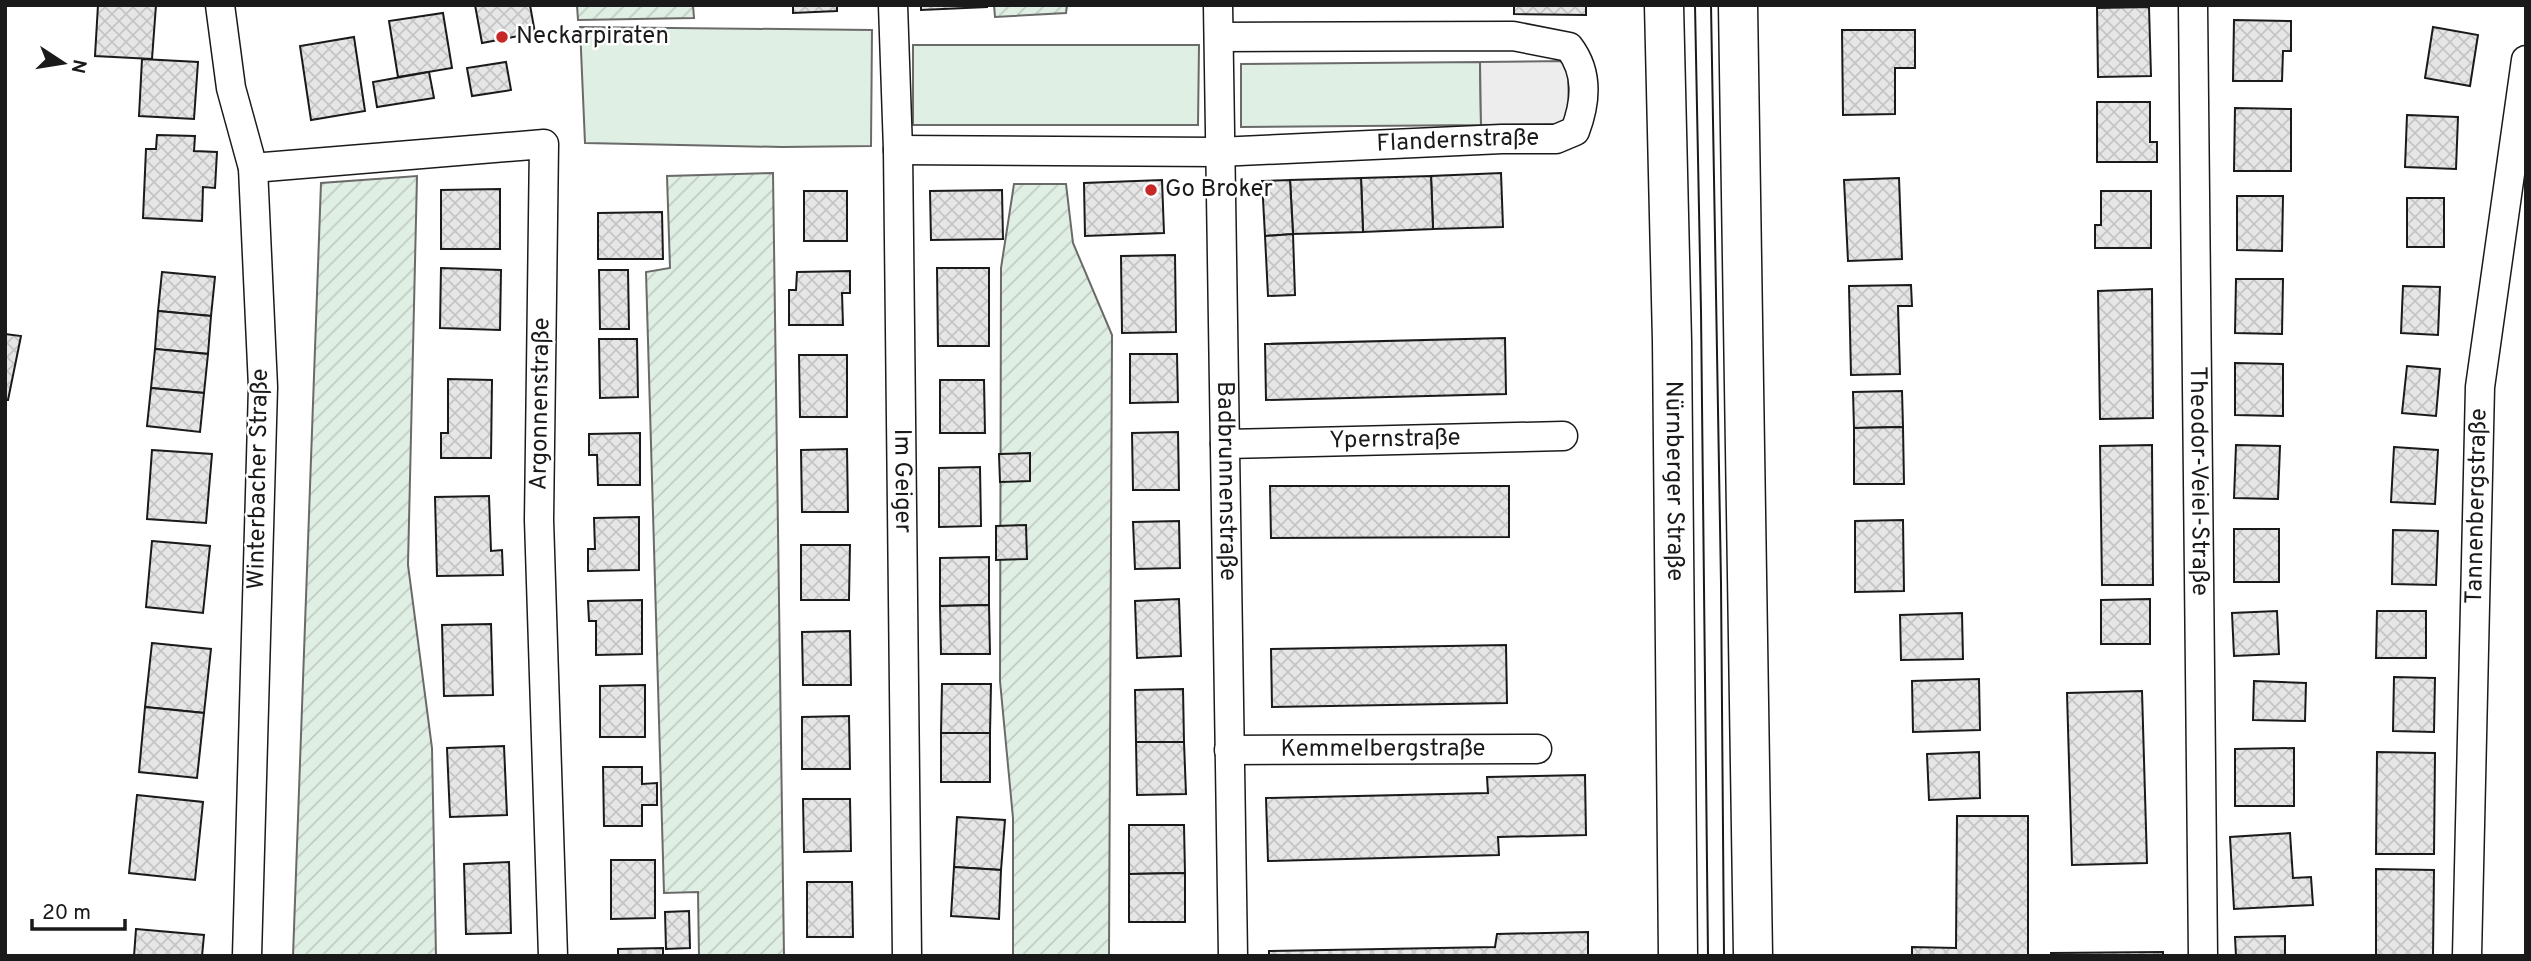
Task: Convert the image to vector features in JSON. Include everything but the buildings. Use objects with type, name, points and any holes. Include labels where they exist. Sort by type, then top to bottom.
[{"type":"main road","name":"Nürnberger Straße","points":[[1664,5],[1672,328],[1678,956]]},
{"type":"main road","points":[[1738,5],[1753,956]]},
{"type":"street","name":"Winterbacher Straße","points":[[220,5],[231,88],[253,168],[263,387],[247,956]]},
{"type":"street","name":"Im Geiger","points":[[893,5],[898,150],[907,956]]},
{"type":"street","name":"Badbrunnenstraße","points":[[1218,5],[1218,152],[1233,956]]},
{"type":"street","name":"Theodor-Veiel-Straße","points":[[2193,5],[2203,956]]},
{"type":"street","name":"Flandernstraße","points":[[898,150],[1218,152],[1556,139],[1574,131],[1582,111],[1585,81],[1577,57],[1569,47],[1513,36],[1219,37]]},
{"type":"street","name":"Tannenbergstraße","points":[[2467,956],[2480,387],[2526,60]]},
{"type":"street","name":"Argonnenstraße","points":[[253,168],[544,144],[540,520],[553,956]]},
{"type":"street","name":"Ypernstraße","points":[[1225,444],[1563,436]]},
{"type":"street","name":"Kemmelbergstraße","points":[[1229,750],[1537,750]]},
{"type":"green space","points":[[577,5],[693,5],[694,18],[578,20]]},
{"type":"green space","points":[[994,5],[1067,5],[1066,13],[995,17]]},
{"type":"green space","points":[[580,27],[872,30],[871,146],[585,143]]},
{"type":"green space","points":[[913,45],[1199,45],[1198,125],[913,125]]},
{"type":"green space","points":[[1480,62],[1481,125],[1241,127],[1241,64]]},
{"type":"green space","points":[[773,173],[784,956],[699,956],[698,892],[664,893],[646,272],[670,268],[667,176]]},
{"type":"green space","points":[[417,176],[408,565],[432,748],[436,956],[293,956],[321,183]]},
{"type":"green space","points":[[1014,184],[1066,184],[1073,243],[1112,335],[1109,956],[1013,956],[1013,818],[1000,681],[1001,268]]},
{"type":"shaded area","points":[[1568,61],[1569,124],[1481,125],[1480,62]]},
{"type":"tram line","points":[[1695,5],[1708,956]]},
{"type":"tram line","points":[[1711,5],[1724,956]]},
{"type":"place","name":"Neckarpiraten","points":[[502,37]]},
{"type":"place","name":"Go Broker","points":[[1151,190]]}]
